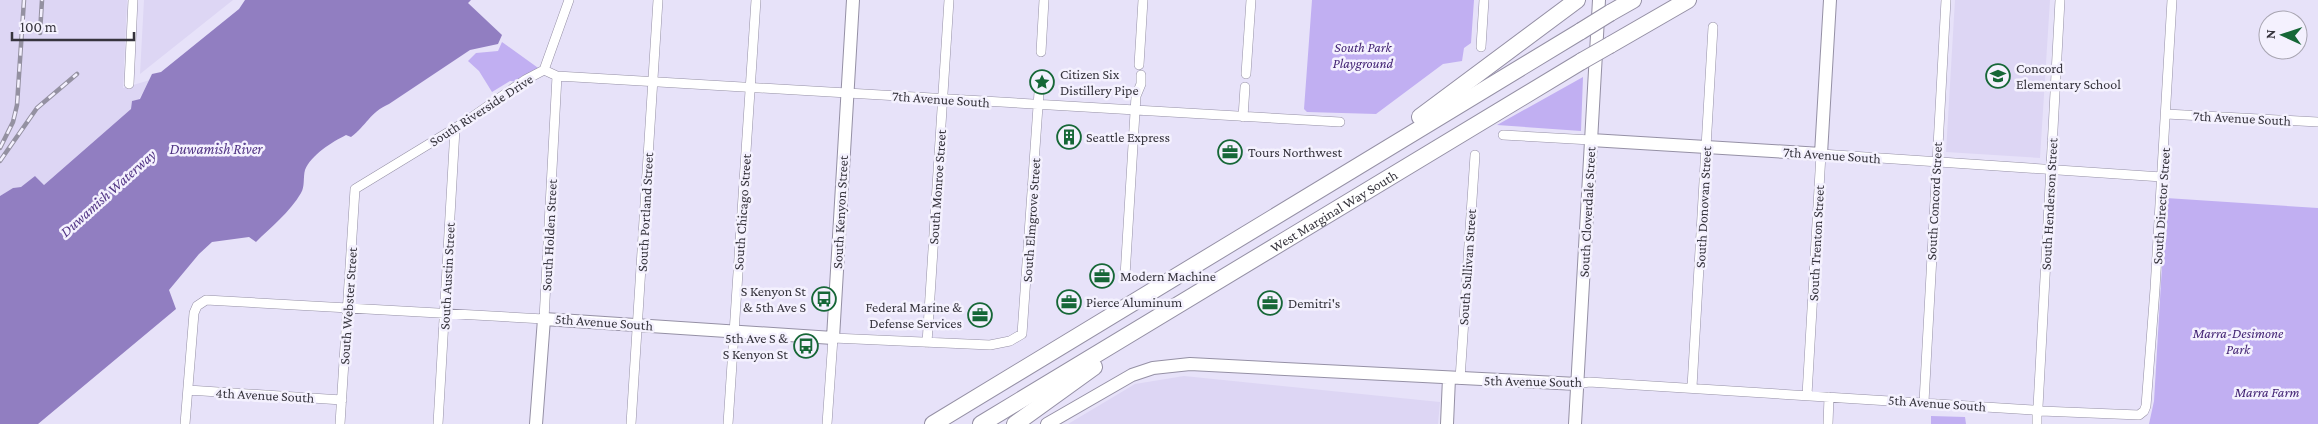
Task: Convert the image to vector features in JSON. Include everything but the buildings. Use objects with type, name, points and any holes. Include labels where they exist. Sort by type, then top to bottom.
[{"type":"highway","points":[[1347,172],[1576,0]]},
{"type":"highway","name":"West Marginal Way South","points":[[933,424],[1633,0]]},
{"type":"highway","name":"West Marginal Way South","points":[[981,424],[1610,44],[1688,0]]},
{"type":"highway","points":[[1015,424],[1223,278]]},
{"type":"street","points":[[129,84],[133,0]]},
{"type":"street","name":"South Riverside Drive","points":[[355,188],[454,129],[526,80],[544,70],[569,0]]},
{"type":"street","name":"South Portland Street","points":[[631,424],[658,0]]},
{"type":"street","name":"South Chicago Street","points":[[728,424],[756,0]]},
{"type":"street","name":"South Kenyon Street","points":[[827,424],[853,0]]},
{"type":"street","name":"South Monroe Street","points":[[927,343],[949,0]]},
{"type":"street","points":[[1041,52],[1044,0]]},
{"type":"street","points":[[1125,276],[1135,110],[1140,70],[1143,0]]},
{"type":"street","points":[[1246,74],[1251,0]]},
{"type":"street","points":[[1481,47],[1484,0]]},
{"type":"street","name":"South Cloverdale Street","points":[[1575,424],[1599,0]]},
{"type":"street","name":"South Trenton Street","points":[[1807,395],[1830,0]]},
{"type":"street","name":"South Concord Street","points":[[1924,402],[1946,0]]},
{"type":"street","name":"South Henderson Street","points":[[2037,413],[2060,0]]},
{"type":"street","name":"South Director Street","points":[[2144,411],[2153,326],[2172,0]]},
{"type":"street","name":"South Donovan Street","points":[[1692,387],[1713,27]]},
{"type":"street","name":"7th Avenue South","points":[[544,70],[557,76],[653,80],[943,100],[1340,122]]},
{"type":"street","name":"South Holden Street","points":[[536,424],[544,319],[557,76]]},
{"type":"street","points":[[1244,117],[1245,87]]},
{"type":"street","name":"South Elmgrove Street","points":[[1010,341],[1018,338],[1024,326],[1039,92]]},
{"type":"street","name":"7th Avenue South","points":[[2166,114],[2318,122]]},
{"type":"street","name":"South Austin Street","points":[[438,424],[454,129]]},
{"type":"street","name":"7th Avenue South","points":[[1503,136],[1706,146],[2162,177]]},
{"type":"street","name":"South Sullivan Street","points":[[1447,424],[1454,379],[1475,155]]},
{"type":"street","name":"South Webster Street","points":[[340,424],[355,188]]},
{"type":"street","name":"5th Avenue South","points":[[188,390],[194,313],[199,304],[212,300],[638,324],[927,343],[990,345],[1010,341]]},
{"type":"street","name":"5th Avenue South","points":[[1047,424],[1132,375],[1153,368],[1217,364],[1454,379],[1577,384],[1588,382],[1692,387],[1924,402],[2037,413],[2138,415],[2144,411]]},
{"type":"street","points":[[185,424],[188,390]]},
{"type":"street","name":"4th Avenue South","points":[[188,390],[342,400]]},
{"type":"street","points":[[1828,424],[1829,397]]},
{"type":"shaded area","points":[[0,0],[127,0],[123,88],[150,80],[139,99],[132,101],[131,109],[44,185],[35,176],[21,187],[13,188],[0,196]]},
{"type":"shaded area","points":[[144,0],[233,0],[140,74]]},
{"type":"shaded area","name":"Concord Elementary School","points":[[1955,0],[2050,0],[2040,158],[1946,152]]},
{"type":"shaded area","points":[[1184,376],[1440,402],[1438,424],[1068,424],[1135,384]]},
{"type":"green space","name":"South Park Playground","points":[[1312,0],[1474,0],[1471,43],[1464,48],[1462,61],[1443,64],[1376,114],[1307,112],[1304,109]]},
{"type":"green space","points":[[502,42],[541,70],[519,82],[510,81],[492,92],[479,71],[468,61],[476,53],[498,51]]},
{"type":"green space","points":[[1583,77],[1581,131],[1497,125]]},
{"type":"green space","name":"Marra-Desimone Park","points":[[2166,198],[2318,208],[2318,424],[2149,424],[2154,401]]},
{"type":"green space","points":[[1931,416],[1965,417],[1966,424],[1931,424]]},
{"type":"water","name":"Duwamish River","points":[[245,0],[471,0],[468,3],[502,35],[498,44],[470,50],[377,111],[351,137],[346,135],[317,154],[305,170],[303,188],[297,200],[256,242],[249,237],[212,242],[199,254],[169,290],[176,309],[38,424],[0,424],[0,196],[13,188],[21,187],[35,176],[44,185],[131,109],[132,101],[140,99],[152,74],[161,72],[239,9]]},
{"type":"railway","points":[[0,148],[13,122],[17,105],[24,0]]},
{"type":"railway","points":[[40,33],[42,0]]},
{"type":"railway","points":[[0,161],[37,108],[77,74]]},
{"type":"place","name":"Concord Elementary School","points":[[1998,76]]},
{"type":"place","name":"Citizen Six Distillery Pipe","points":[[1042,82]]},
{"type":"place","name":"Seattle Express","points":[[1069,137]]},
{"type":"place","name":"Tours Northwest","points":[[1230,152]]},
{"type":"place","name":"Modern Machine","points":[[1102,276]]},
{"type":"place","name":"S Kenyon St & 5th Ave S","points":[[824,299]]},
{"type":"place","name":"Pierce Aluminum","points":[[1069,302]]},
{"type":"place","name":"Demitri's","points":[[1270,303]]},
{"type":"place","name":"Federal Marine & Defense Services","points":[[980,315]]},
{"type":"place","name":"5th Ave S & S Kenyon St","points":[[806,346]]},
{"type":"water label","name":"Duwamish Waterway","points":[[108,193]]},
{"type":"park label","name":"Marra Farm","points":[[2267,392]]}]
